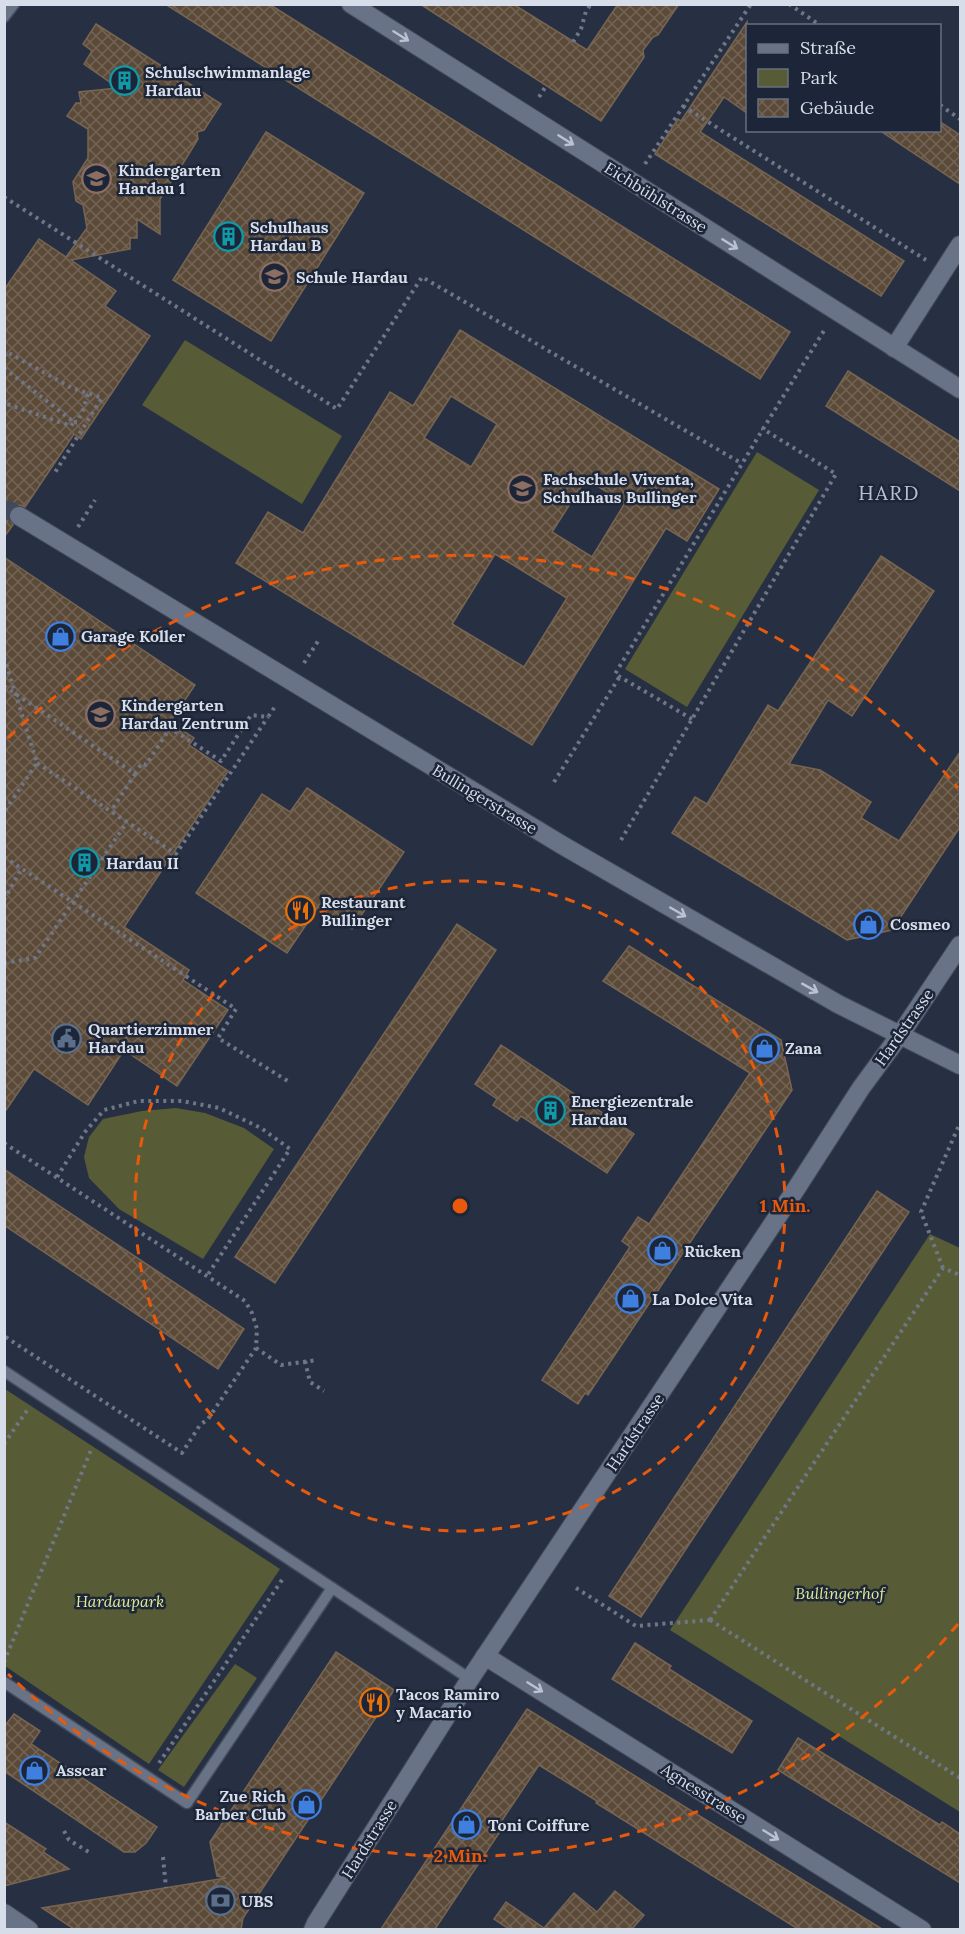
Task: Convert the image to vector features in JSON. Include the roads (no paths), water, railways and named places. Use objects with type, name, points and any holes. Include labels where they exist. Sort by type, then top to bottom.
[{"type":"street","name":"Eichbühlstrasse","points":[[351,4],[960,389]]},
{"type":"street","points":[[894,348],[960,245]]},
{"type":"street","name":"Bullingerstrasse","points":[[19,516],[562,845],[818,993],[960,1065]]},
{"type":"street","name":"Hardstrasse","points":[[312,1927],[485,1656],[861,1088],[900,1035],[960,945]]},
{"type":"street","name":"Agnesstrasse","points":[[485,1656],[922,1929]]},
{"type":"street","points":[[4,1913],[29,1929]]},
{"type":"lane","points":[[4,17],[14,4]]},
{"type":"lane","points":[[4,1371],[470,1679]]},
{"type":"lane","points":[[4,1682],[187,1803],[332,1588]]},
{"type":"tunnel","points":[[4,507],[19,516]]},
{"type":"place","name":"Schulschwimmanlage Hardau","points":[[124,81]]},
{"type":"place","name":"Kindergarten Hardau 1","points":[[97,179]]},
{"type":"place","name":"Schulhaus Hardau B","points":[[229,236]]},
{"type":"place","name":"Schule Hardau","points":[[275,277]]},
{"type":"place","name":"Fachschule Viventa, Schulhaus Bullinger","points":[[522,488]]},
{"type":"place","name":"Garage Koller","points":[[60,636]]},
{"type":"place","name":"Kindergarten Hardau Zentrum","points":[[100,714]]},
{"type":"place","name":"Hardau II","points":[[85,863]]},
{"type":"place","name":"Restaurant Bullinger","points":[[300,911]]},
{"type":"place","name":"Cosmeo","points":[[869,924]]},
{"type":"place","name":"Quartierzimmer Hardau","points":[[67,1038]]},
{"type":"place","name":"Zana","points":[[764,1048]]},
{"type":"place","name":"Energiezentrale Hardau","points":[[550,1110]]},
{"type":"place","name":"Rücken","points":[[663,1251]]},
{"type":"place","name":"La Dolce Vita","points":[[631,1299]]},
{"type":"place","name":"Tacos Ramiro y Macario","points":[[375,1703]]},
{"type":"place","name":"Asscar","points":[[35,1770]]},
{"type":"place","name":"Zue Rich Barber Club","points":[[307,1805]]},
{"type":"place","name":"Toni Coiffure","points":[[467,1825]]},
{"type":"place","name":"UBS","points":[[220,1901]]},
{"type":"district","name":"HARD","points":[[889,493]]},
{"type":"park label","name":"Bullingerhof","points":[[840,1593]]},
{"type":"park label","name":"Hardaupark","points":[[120,1601]]}]
